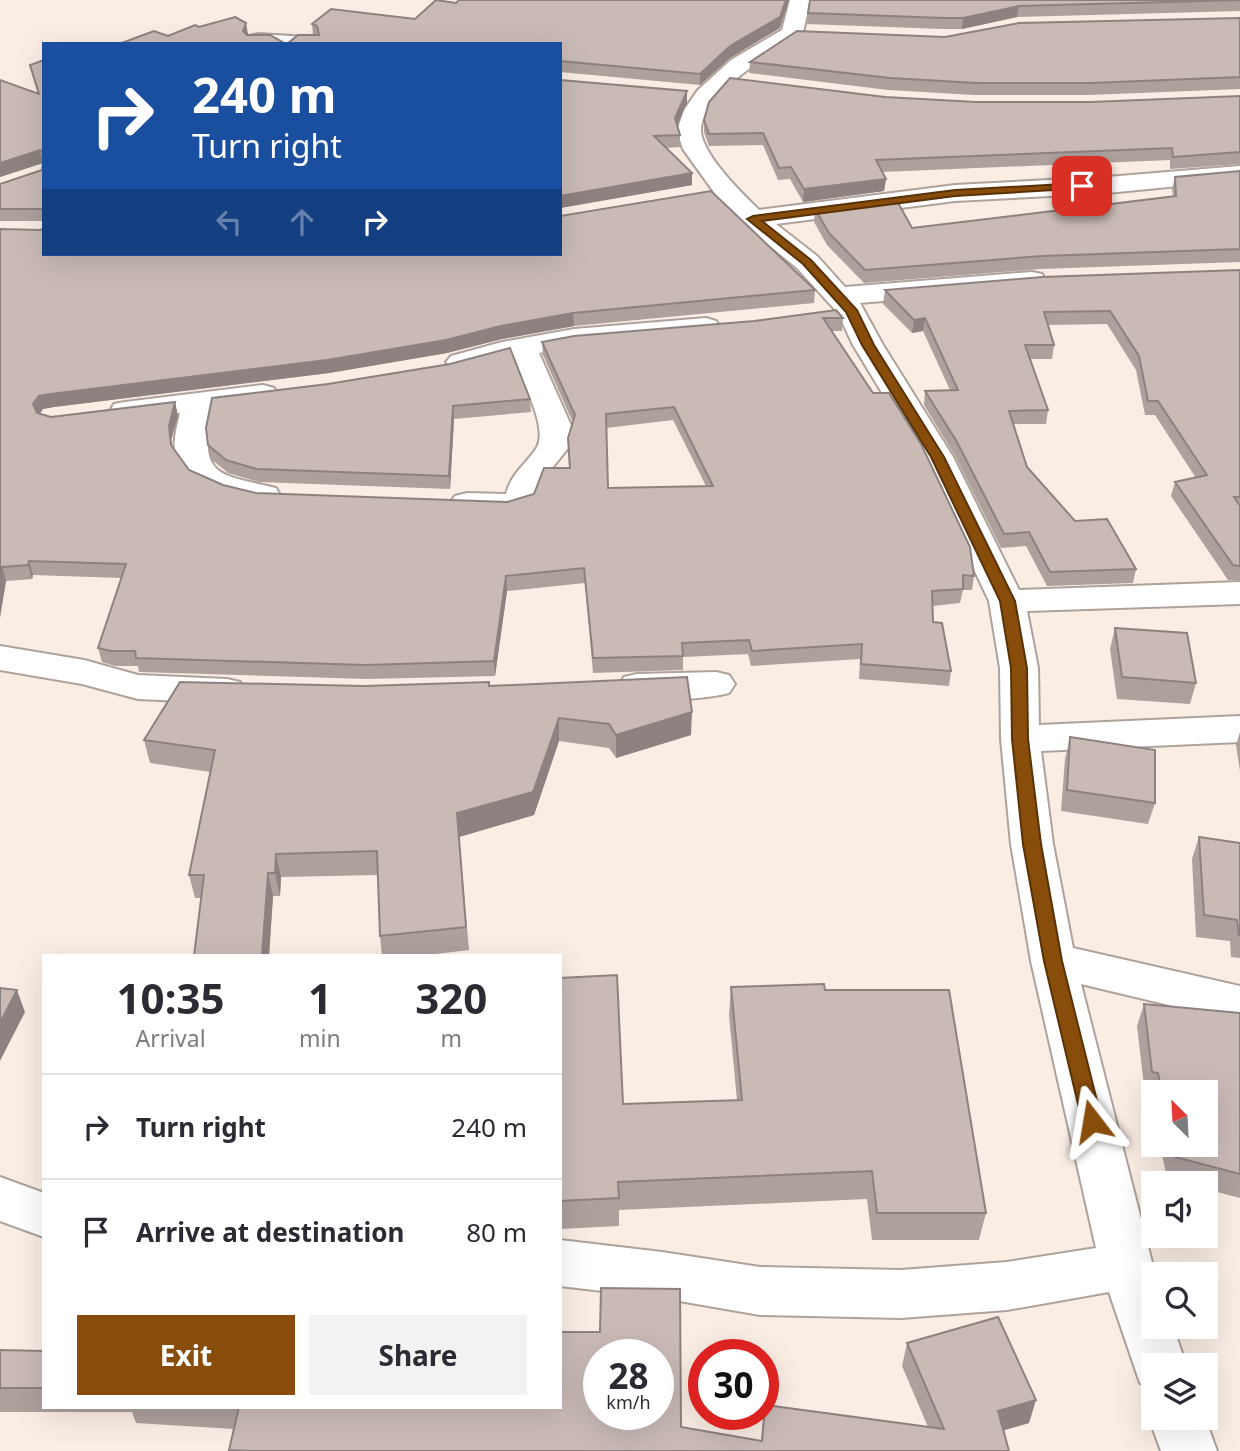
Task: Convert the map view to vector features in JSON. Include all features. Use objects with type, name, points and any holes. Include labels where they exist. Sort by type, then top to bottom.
[{"type":"street","points":[[804,23],[760,51],[714,87],[696,110],[689,131],[713,193],[753,219],[807,262],[835,307],[868,345],[937,457],[1007,601],[1019,668],[1020,739],[1032,844],[1053,961],[1126,1266],[1155,1353]]},
{"type":"street","points":[[258,41],[275,42]]},
{"type":"street","points":[[753,219],[955,193],[1107,185],[1240,173]]},
{"type":"street","points":[[835,307],[971,283],[1059,278]]},
{"type":"street","points":[[437,367],[574,338],[730,325]]},
{"type":"street","points":[[437,502],[492,504],[517,500],[526,481],[548,458],[556,445],[557,430],[522,347]]},
{"type":"street","points":[[93,415],[289,390]]},
{"type":"street","points":[[198,402],[190,448],[195,464],[203,472],[227,489],[259,495],[300,497]]},
{"type":"street","points":[[1007,601],[1240,593]]},
{"type":"street","points":[[0,658],[84,672],[138,687],[258,692]]},
{"type":"street","points":[[604,687],[716,684]]},
{"type":"street","points":[[1020,739],[1240,729]]},
{"type":"street","points":[[1053,961],[1240,1004]]},
{"type":"street","points":[[0,1199],[42,1214]]},
{"type":"street","points":[[562,1263],[662,1275],[760,1291],[901,1294],[1007,1286],[1126,1266]]},
{"type":"street","points":[[1181,1430],[1188,1451]]},
{"type":"building","points":[[436,0],[456,3],[459,0],[786,0],[780,17],[730,46],[700,74],[562,61],[562,42],[289,42],[298,35],[319,35],[317,26],[312,24],[331,9],[415,19]]},
{"type":"building","points":[[810,0],[1240,0],[1019,6],[963,18],[944,18],[808,13]]},
{"type":"building","points":[[235,17],[246,23],[243,31],[247,35],[270,35],[282,42],[124,42],[154,31],[168,36],[195,25],[199,27]]},
{"type":"building","points":[[1240,18],[1240,77],[1091,83],[977,83],[890,78],[750,62],[797,31],[945,37],[1019,23]]},
{"type":"building","points":[[42,61],[42,152],[0,163],[0,80],[39,94],[30,65]]},
{"type":"building","points":[[730,78],[885,97],[976,102],[1090,102],[1240,96],[1240,152],[1173,157],[1172,148],[876,160],[886,179],[804,189],[791,167],[779,168],[763,133],[709,134],[704,120],[709,102]]},
{"type":"building","points":[[562,80],[687,91],[675,118],[680,135],[654,136],[692,173],[562,196]]},
{"type":"building","points":[[42,170],[42,210],[0,209],[0,184]]},
{"type":"building","points":[[1240,171],[1240,249],[1042,256],[865,270],[829,233],[815,209],[896,199],[912,228],[1176,196],[1175,177]]},
{"type":"building","points":[[711,191],[815,290],[573,313],[501,326],[446,340],[327,360],[50,394],[39,396],[33,404],[37,413],[51,417],[175,402],[169,426],[171,445],[189,470],[223,485],[256,493],[507,502],[534,494],[544,468],[570,468],[568,438],[575,415],[542,342],[574,336],[754,321],[836,310],[843,318],[823,318],[873,393],[889,393],[921,444],[970,547],[974,576],[963,575],[963,589],[932,591],[933,622],[942,623],[951,671],[861,664],[862,644],[752,651],[749,640],[682,643],[683,656],[593,658],[584,568],[506,576],[494,661],[365,665],[136,658],[135,651],[98,648],[126,564],[29,561],[28,565],[2,567],[0,578],[0,229],[42,229],[42,256],[562,256],[562,216]],"holes":[[[674,407],[713,486],[608,488],[606,414]]]},
{"type":"building","points":[[1240,270],[1240,497],[1234,497],[1240,506],[1240,566],[1233,565],[1175,482],[1207,475],[1158,401],[1148,401],[1139,356],[1110,311],[1044,312],[1054,345],[1025,345],[1048,410],[1009,411],[1027,467],[1075,521],[1107,519],[1136,569],[1050,572],[1029,532],[1004,534],[957,442],[925,391],[958,390],[925,318],[914,320],[885,290],[1042,277]]},
{"type":"building","points":[[510,348],[530,399],[453,406],[449,476],[257,469],[226,460],[208,445],[206,428],[212,398],[328,384],[450,364]]},
{"type":"building","points":[[1115,628],[1187,633],[1196,683],[1122,677]]},
{"type":"building","points":[[687,677],[692,712],[616,735],[609,724],[559,718],[533,792],[457,813],[466,927],[380,936],[377,851],[276,854],[275,873],[268,873],[262,954],[194,954],[204,875],[189,875],[215,750],[144,740],[180,682],[364,686],[489,682],[489,686]]},
{"type":"building","points":[[1070,737],[1155,750],[1155,803],[1067,790]]},
{"type":"building","points":[[1199,837],[1240,843],[1240,935],[1237,920],[1204,915]]},
{"type":"building","points":[[617,975],[623,1104],[742,1100],[731,987],[824,984],[825,990],[949,990],[986,1213],[877,1213],[872,1171],[618,1182],[619,1198],[562,1201],[562,978]]},
{"type":"building","points":[[0,988],[17,990],[0,1023]]},
{"type":"building","points":[[1144,1004],[1240,1013],[1240,1174],[1175,1157],[1218,1157],[1218,1080],[1159,1080],[1158,1073],[1152,1072]]},
{"type":"building","points":[[601,1288],[680,1289],[681,1427],[688,1430],[762,1441],[763,1430],[779,1430],[779,1407],[944,1429],[907,1343],[998,1317],[1036,1400],[998,1411],[1009,1451],[229,1450],[239,1409],[562,1409],[562,1332],[600,1332]]},
{"type":"building","points":[[0,1350],[42,1351],[42,1388],[0,1388]]},
{"type":"route","points":[[1082,186],[955,193],[753,219],[807,262],[852,310],[868,345],[905,409],[937,457],[1007,601],[1019,668],[1020,739],[1032,844],[1053,961],[1092,1121]]}]
